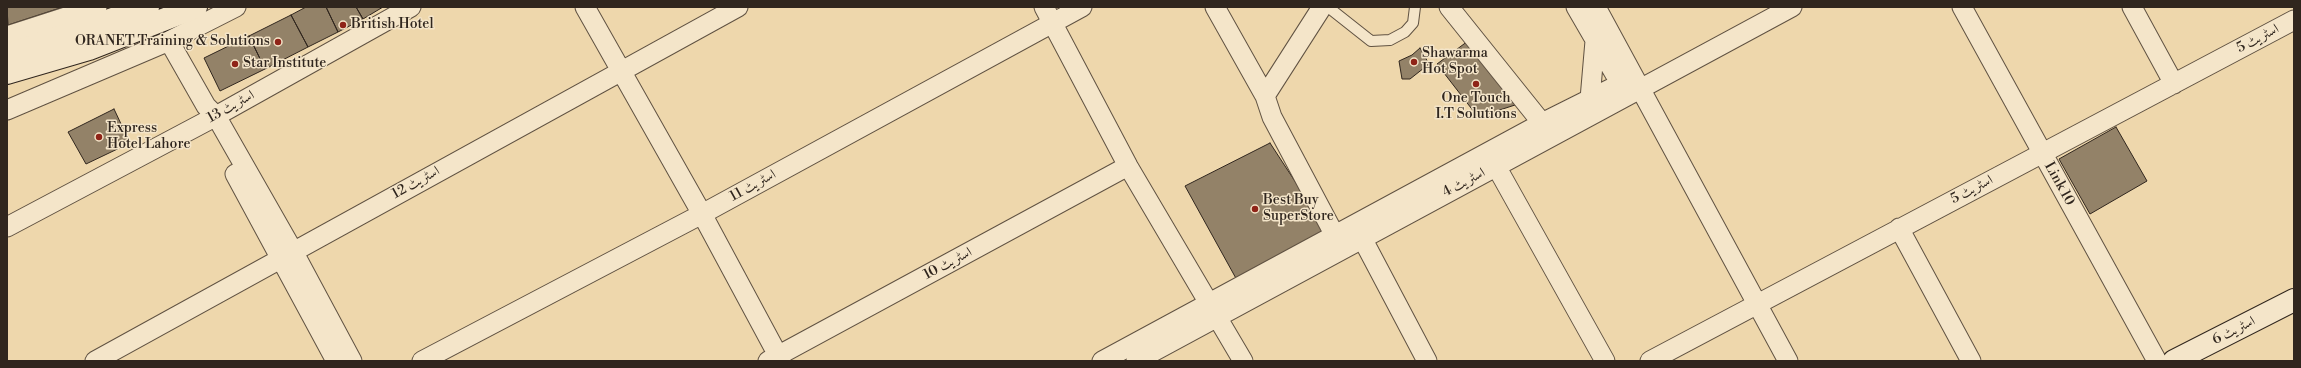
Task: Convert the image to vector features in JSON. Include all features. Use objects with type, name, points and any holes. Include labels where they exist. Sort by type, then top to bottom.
[{"type":"main road","points":[[7,54],[148,7]]},
{"type":"main road","points":[[7,73],[89,48],[196,7]]},
{"type":"main road","name":"اسٹریٹ 6","points":[[2174,361],[2294,300]]},
{"type":"street","points":[[7,36],[97,7]]},
{"type":"street","points":[[7,110],[169,41],[236,7]]},
{"type":"street","name":"اسٹریٹ 13","points":[[7,227],[210,114],[411,7]]},
{"type":"street","points":[[585,7],[702,214],[776,359]]},
{"type":"street","name":"اسٹریٹ 12","points":[[95,361],[620,70],[738,7]]},
{"type":"street","name":"اسٹریٹ 11","points":[[422,361],[702,214],[1048,15],[1082,7]]},
{"type":"street","points":[[1215,7],[1265,96],[1272,117],[1339,243]]},
{"type":"street","points":[[1265,96],[1322,7]]},
{"type":"street","points":[[1449,7],[1542,123]]},
{"type":"street","points":[[1576,7],[1595,41],[1631,85]]},
{"type":"street","points":[[1596,7],[1631,85],[1758,305],[1788,361]]},
{"type":"street","name":"Link 10","points":[[1962,7],[2157,361]]},
{"type":"street","points":[[2132,7],[2174,84]]},
{"type":"street","name":"اسٹریٹ 4","points":[[1339,243],[1362,238],[1496,166],[1631,85],[1787,8]]},
{"type":"street","points":[[1048,15],[1128,166],[1244,361]]},
{"type":"street","name":"اسٹریٹ 5","points":[[1650,361],[2294,20]]},
{"type":"street","points":[[169,41],[287,255],[352,361]]},
{"type":"street","points":[[1590,99],[1595,41]]},
{"type":"street","points":[[1102,361],[1214,310],[1339,243],[1542,123],[1590,99],[1631,85]]},
{"type":"street","name":"اسٹریٹ 10","points":[[776,359],[1128,166]]},
{"type":"street","points":[[1496,166],[1605,361]]},
{"type":"street","points":[[1899,228],[1972,361]]},
{"type":"street","points":[[1362,238],[1427,361]]},
{"type":"street","points":[[287,255],[336,361]]},
{"type":"street","points":[[1136,361],[1214,310]]},
{"type":"lane","points":[[1328,7],[1371,41],[1390,40],[1405,32],[1413,23],[1415,7]]},
{"type":"building","points":[[7,7],[63,7],[8,25]]},
{"type":"building","name":"ORANET Training & Solutions","points":[[306,7],[326,7],[338,32],[308,47],[291,15]]},
{"type":"building","name":"British Hotel","points":[[326,7],[356,7],[363,19],[338,32]]},
{"type":"building","points":[[356,7],[383,7],[363,19]]},
{"type":"building","name":"ORANET Training & Solutions","points":[[291,15],[308,47],[265,69],[249,36]]},
{"type":"building","name":"Star Institute","points":[[249,36],[265,69],[220,91],[204,58]]},
{"type":"building","name":"One Touch I.T Solutions","points":[[1468,41],[1515,105],[1478,117],[1437,64]]},
{"type":"building","name":"Shawarma Hot Spot","points":[[1420,48],[1429,64],[1410,79],[1402,79],[1399,61],[1412,55]]},
{"type":"building","name":"Express Hotel Lahore","points":[[114,109],[130,143],[86,164],[68,132]]},
{"type":"building","points":[[2116,127],[2147,181],[2090,214],[2059,159]]},
{"type":"building","name":"Best Buy SuperStore","points":[[1270,143],[1328,232],[1238,282],[1185,186]]},
{"type":"place","name":"British Hotel","points":[[343,25]]},
{"type":"place","name":"ORANET Training & Solutions","points":[[278,42]]},
{"type":"place","name":"Shawarma Hot Spot","points":[[1414,62]]},
{"type":"place","name":"Star Institute","points":[[235,64]]},
{"type":"place","name":"One Touch I.T Solutions","points":[[1476,84]]},
{"type":"place","name":"Express Hotel Lahore","points":[[99,137]]},
{"type":"place","name":"Best Buy SuperStore","points":[[1255,209]]}]
